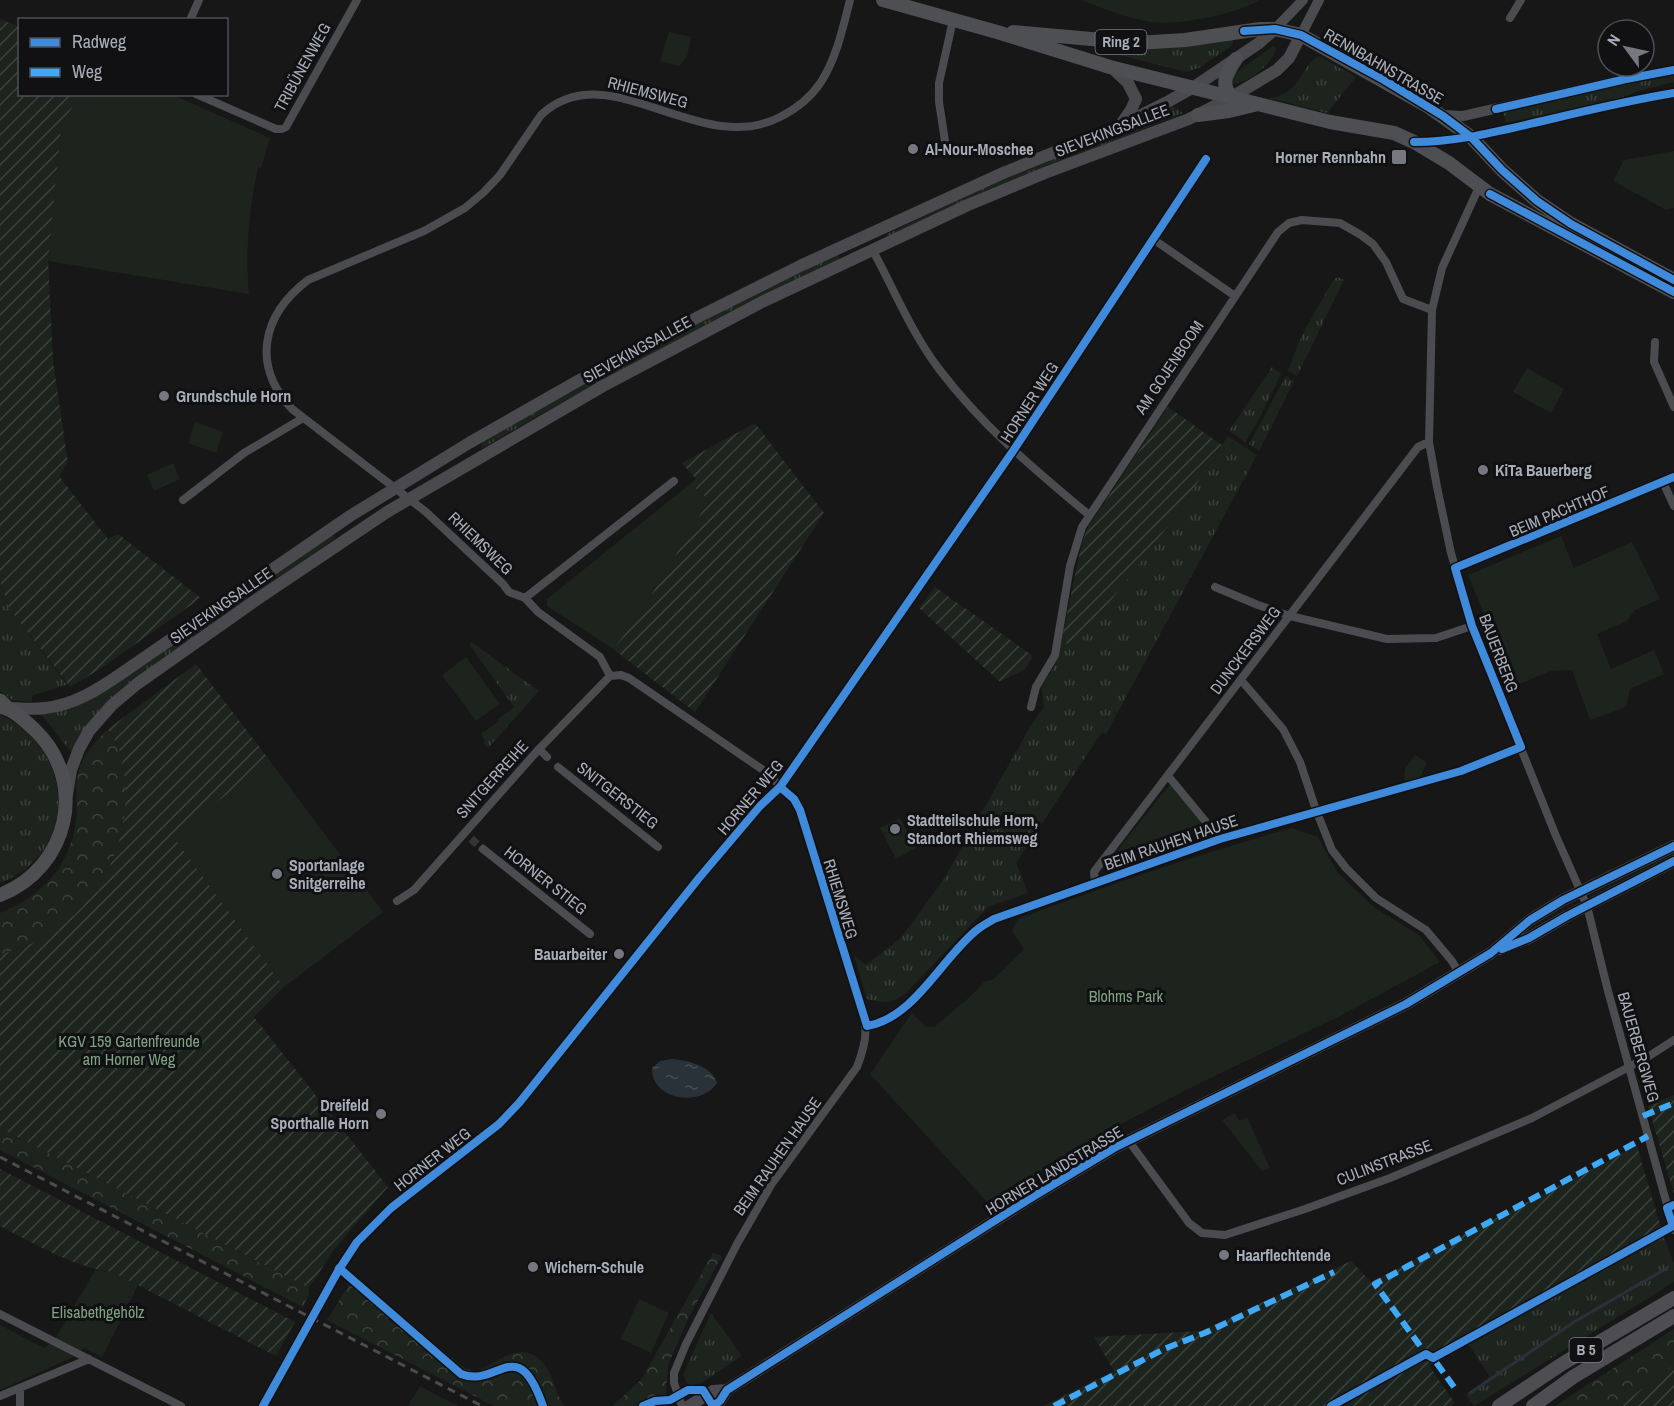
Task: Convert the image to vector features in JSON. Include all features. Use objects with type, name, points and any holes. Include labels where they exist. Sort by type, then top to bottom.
[{"type":"highway","name":"B 5","points":[[1499,1406],[1562,1364],[1674,1298]]},
{"type":"highway","name":"B 5","points":[[1533,1406],[1573,1377],[1674,1316]]},
{"type":"main road","name":"RENNBAHNSTRASSE","points":[[884,0],[1110,67],[1330,122],[1394,134],[1414,142],[1449,163],[1479,187],[1674,292]]},
{"type":"main road","name":"RENNBAHNSTRASSE","points":[[997,32],[1035,33],[1136,43],[1185,40],[1275,29],[1301,35],[1368,70],[1442,115],[1471,138],[1537,201],[1571,224],[1674,280]]},
{"type":"main road","name":"SIEVEKINGSALLEE","points":[[2,705],[45,708],[65,704],[90,693],[117,677],[350,516],[469,443],[615,360],[738,296],[865,235],[1004,173],[1119,126],[1194,87],[1259,43],[1275,29]]},
{"type":"main road","name":"SIEVEKINGSALLEE","points":[[0,895],[25,882],[46,861],[60,835],[64,822],[71,770],[79,749],[89,731],[112,705],[137,684],[266,593],[408,499],[603,386],[762,302],[872,249],[1045,173],[1198,115],[1277,70],[1301,35]]},
{"type":"main road","points":[[1232,97],[1226,90],[1224,81],[1236,59]]},
{"type":"main road","points":[[1110,67],[1128,83],[1136,99],[1119,126]]},
{"type":"main road","points":[[1198,115],[1256,104]]},
{"type":"main road","points":[[865,235],[872,249]]},
{"type":"main road","name":"SIEVEKINGSALLEE","points":[[2,705],[31,727],[47,744],[61,772],[66,800]]},
{"type":"main road","name":"HORNER LANDSTRASSE","points":[[713,1406],[720,1401],[727,1390],[1034,1196],[1128,1140],[1348,1034],[1459,973],[1491,953],[1530,920],[1581,890],[1674,846]]},
{"type":"main road","name":"HORNER LANDSTRASSE","points":[[1491,953],[1529,938],[1674,861]]},
{"type":"main road","name":"HORNER LANDSTRASSE","points":[[689,1406],[713,1391],[727,1390]]},
{"type":"street","points":[[191,18],[199,0]]},
{"type":"street","name":"TRIBÜNENWEG","points":[[201,96],[276,129],[286,127],[357,0]]},
{"type":"street","name":"RHIEMSWEG","points":[[850,0],[828,70],[812,94],[791,111],[770,122],[733,128],[703,123],[603,94],[581,94],[562,100],[541,115],[500,176],[465,208],[424,231],[315,276],[293,292],[274,318],[267,346],[268,366],[274,384],[284,400],[303,418],[426,512],[510,592],[525,598],[538,612],[600,657],[610,676],[621,675],[629,678],[763,770],[791,796],[800,810],[867,1026]]},
{"type":"street","points":[[1275,29],[1303,0]]},
{"type":"street","points":[[1301,35],[1319,0]]},
{"type":"street","points":[[1510,18],[1521,0]]},
{"type":"street","points":[[945,141],[939,102],[939,83],[953,20]]},
{"type":"street","points":[[1442,115],[1463,116],[1674,70]]},
{"type":"street","points":[[1414,142],[1442,142],[1471,138],[1637,99],[1674,93]]},
{"type":"street","name":"HORNER WEG","points":[[263,1406],[338,1270],[357,1242],[391,1208],[499,1124],[519,1103],[699,878],[780,786],[1013,451],[1206,159]]},
{"type":"street","name":"BAUERBERG","points":[[1479,187],[1442,268],[1432,310],[1429,441],[1455,568],[1472,626],[1556,836],[1581,890]]},
{"type":"street","name":"AM GOJENBOOM","points":[[1031,707],[1036,687],[1055,655],[1070,566],[1077,540],[1089,515],[1278,232],[1289,223],[1302,220],[1340,223],[1373,244],[1383,257],[1403,299],[1432,310]]},
{"type":"street","points":[[1153,239],[1235,296]]},
{"type":"street","points":[[872,249],[906,318],[938,367],[978,417],[1013,451],[1089,515]]},
{"type":"street","points":[[1655,342],[1654,362],[1674,406]]},
{"type":"street","points":[[183,500],[244,453],[303,418]]},
{"type":"street","name":"DUNCKERSWEG","points":[[1095,883],[1094,872],[1169,777],[1418,447],[1429,441]]},
{"type":"street","name":"BEIM PACHTHOF","points":[[1455,568],[1674,477]]},
{"type":"street","points":[[525,598],[674,481]]},
{"type":"street","points":[[1663,482],[1674,506]]},
{"type":"street","points":[[1215,587],[1290,616],[1387,639],[1436,638],[1472,626]]},
{"type":"street","name":"SNITGERREIHE","points":[[397,901],[414,890],[539,749],[610,676]]},
{"type":"street","points":[[1241,680],[1283,729],[1300,762],[1332,850],[1346,868],[1376,898],[1426,930],[1459,973]]},
{"type":"street","name":"BEIM RAUHEN HAUSE","points":[[682,1406],[674,1383],[674,1373],[695,1326],[752,1216],[771,1185],[857,1067],[863,1051],[867,1026],[885,1021],[896,1014],[977,930],[1007,914],[1220,839],[1316,810],[1461,771],[1521,747]]},
{"type":"street","points":[[539,749],[546,757]]},
{"type":"street","name":"SNITGERSTIEG","points":[[558,767],[658,847]]},
{"type":"street","points":[[1169,777],[1220,839]]},
{"type":"street","points":[[464,833],[471,839]]},
{"type":"street","name":"HORNER STIEG","points":[[483,849],[590,934]]},
{"type":"street","name":"BAUERBERGWEG","points":[[1581,890],[1674,1230]]},
{"type":"street","name":"CULINSTRASSE","points":[[1128,1140],[1189,1223],[1202,1233],[1225,1235],[1305,1209],[1406,1171],[1532,1118],[1629,1067],[1674,1040]]},
{"type":"street","points":[[0,1314],[181,1406]]},
{"type":"street","points":[[0,1396],[90,1359]]},
{"type":"street","points":[[20,1388],[20,1406]]},
{"type":"green space","points":[[1080,0],[1259,0],[1222,14],[1162,23],[1133,18]]},
{"type":"green space","points":[[0,19],[18,27],[18,96],[78,96],[61,129],[48,261],[53,361],[68,463],[59,476],[108,539],[118,534],[201,598],[100,669],[70,687],[9,608],[0,580]]},
{"type":"green space","points":[[669,32],[691,37],[687,57],[679,66],[660,61]]},
{"type":"green space","points":[[1234,39],[1232,46],[1199,68],[1186,72],[1100,50],[1100,47],[1129,48]]},
{"type":"green space","points":[[1273,46],[1276,48],[1274,54],[1258,73],[1244,81],[1231,83],[1230,77]]},
{"type":"green space","points":[[1319,56],[1356,77],[1327,113],[1269,98],[1287,92]]},
{"type":"green space","points":[[1674,74],[1674,82],[1617,99],[1506,123],[1503,113],[1610,87]]},
{"type":"green space","points":[[78,96],[175,96],[270,138],[261,168],[258,167],[252,199],[248,247],[249,294],[48,261],[61,129]]},
{"type":"green space","points":[[1172,106],[1183,113],[1023,177],[888,236],[887,234],[1016,173],[1143,121]]},
{"type":"green space","points":[[1674,151],[1674,208],[1666,210],[1613,181],[1624,160]]},
{"type":"green space","points":[[837,253],[840,259],[717,319],[562,402],[481,449],[482,441],[612,367]]},
{"type":"green space","points":[[1338,277],[1344,280],[1297,376],[1288,370],[1302,335],[1334,279]]},
{"type":"green space","points":[[1272,367],[1281,374],[1245,442],[1229,431]]},
{"type":"green space","points":[[1527,368],[1564,389],[1551,413],[1513,392]]},
{"type":"green space","points":[[1286,376],[1294,381],[1259,451],[1249,444]]},
{"type":"green space","points":[[1168,407],[1222,445],[1177,514],[1072,651],[1062,638],[1082,542],[1088,527]]},
{"type":"green space","points":[[195,422],[223,432],[216,453],[188,443]]},
{"type":"green space","points":[[755,423],[824,513],[695,712],[613,649],[638,617],[709,500],[690,484],[696,479],[682,463]]},
{"type":"green space","points":[[1228,436],[1257,455],[1106,734],[1102,732],[1016,863],[1028,893],[988,907],[906,993],[887,1002],[867,999],[854,955],[866,965],[901,938],[944,879],[1030,727],[1044,707],[1041,687],[1053,668],[1062,638],[1072,651],[1177,514]]},
{"type":"green space","points":[[173,463],[180,479],[154,491],[147,475]]},
{"type":"green space","points":[[690,484],[709,500],[638,617],[613,649],[547,606],[547,599]]},
{"type":"green space","points":[[331,534],[336,538],[174,651],[71,752],[42,715],[65,709],[125,678]]},
{"type":"green space","points":[[1561,536],[1574,568],[1632,542],[1660,599],[1635,610],[1627,621],[1597,634],[1611,669],[1654,650],[1664,674],[1630,689],[1626,707],[1590,720],[1572,670],[1551,671],[1514,686],[1468,575]]},
{"type":"green space","points":[[0,580],[9,608],[67,685],[33,695],[31,702],[12,700],[0,691]]},
{"type":"green space","points":[[935,587],[1033,656],[1025,669],[1000,682],[919,608]]},
{"type":"green space","points":[[471,642],[539,691],[488,748],[483,743],[485,741],[481,734],[514,707],[469,644]]},
{"type":"green space","points":[[466,657],[500,704],[476,721],[442,675]]},
{"type":"green space","name":"KGV 159 Gartenfreunde am Horner Weg","points":[[196,664],[271,762],[172,835],[284,987],[254,1017],[388,1187],[335,1248],[309,1288],[0,1128],[0,954],[24,947],[47,935],[66,922],[96,890],[116,851],[125,807],[124,771],[118,746],[108,729]]},
{"type":"green space","points":[[0,715],[25,730],[43,751],[54,775],[58,800],[55,825],[44,849],[26,869],[0,883]]},
{"type":"green space","points":[[108,729],[118,746],[124,771],[125,807],[116,851],[107,871],[96,890],[66,922],[30,944],[0,954],[0,913],[40,889],[60,866],[73,837],[76,821],[77,783],[81,764],[87,753]]},
{"type":"green space","points":[[1415,755],[1427,763],[1419,779],[1406,782],[1405,769]]},
{"type":"green space","name":"Sportanlage Snitgerreihe","points":[[271,762],[383,912],[284,987],[171,835]]},
{"type":"green space","points":[[1171,783],[1212,832],[1109,872],[1105,866]]},
{"type":"green space","points":[[900,818],[916,848],[896,859],[880,828]]},
{"type":"green space","name":"Blohms Park","points":[[1292,828],[1318,837],[1337,872],[1375,908],[1419,935],[1440,962],[1340,1016],[1196,1085],[1119,1125],[988,1203],[870,1074],[912,1013],[926,1027],[934,1027],[984,982],[994,979],[1024,949],[1012,931],[1018,919],[1154,870]]},
{"type":"green space","points":[[1674,1095],[1674,1194],[1648,1106]]},
{"type":"green space","points":[[1234,1113],[1240,1121],[1247,1117],[1270,1168],[1262,1171],[1222,1120]]},
{"type":"green space","points":[[0,1128],[309,1288],[309,1295],[303,1307],[0,1150]]},
{"type":"green space","points":[[1637,1146],[1663,1235],[1489,1328],[1429,1366],[1455,1403],[1451,1406],[1043,1406],[1114,1371],[1094,1337],[1201,1331],[1351,1261],[1371,1282]]},
{"type":"green space","points":[[0,1169],[295,1322],[276,1356],[112,1272],[69,1260],[0,1226]]},
{"type":"green space","points":[[1663,1235],[1674,1264],[1674,1282],[1474,1406],[1466,1395],[1490,1377],[1467,1342]]},
{"type":"green space","points":[[713,1253],[722,1256],[689,1317],[668,1365],[665,1406],[612,1406],[641,1380]]},
{"type":"green space","name":"Elisabethgehölz","points":[[95,1270],[112,1272],[138,1285],[102,1357],[84,1348],[71,1358],[0,1390],[0,1325],[44,1348],[54,1341]]},
{"type":"green space","points":[[352,1280],[465,1368],[476,1372],[507,1355],[517,1353],[527,1352],[535,1356],[544,1363],[565,1406],[494,1406],[327,1320]]},
{"type":"green space","points":[[639,1299],[669,1313],[651,1353],[621,1339]]},
{"type":"green space","points":[[711,1313],[742,1356],[701,1383],[689,1386],[683,1375]]},
{"type":"green space","points":[[1674,1329],[1674,1366],[1618,1406],[1555,1406]]},
{"type":"green space","points":[[1674,1366],[1674,1406],[1618,1406]]},
{"type":"green space","points":[[420,1386],[458,1406],[408,1406]]},
{"type":"water","points":[[671,1059],[704,1068],[710,1072],[717,1083],[710,1091],[700,1096],[678,1097],[668,1093],[659,1087],[654,1079],[652,1068],[660,1061]]},
{"type":"waterway","points":[[1470,1393],[1574,1322],[1667,1268]]},
{"type":"tunnel","points":[[471,839],[483,849]]},
{"type":"railway","points":[[0,1157],[482,1406]]},
{"type":"marked path","points":[[1643,1116],[1674,1103]]},
{"type":"marked path","points":[[1454,1387],[1433,1358],[1426,1354],[1375,1284],[1648,1136]]},
{"type":"marked path","points":[[1054,1406],[1164,1349],[1207,1332],[1334,1272]]},
{"type":"cycle path","points":[[1244,31],[1275,29],[1301,35],[1384,80],[1443,116],[1471,137],[1502,170],[1537,201],[1571,224],[1674,280]]},
{"type":"cycle path","points":[[1496,109],[1674,70]]},
{"type":"cycle path","points":[[1414,142],[1481,135],[1610,105],[1674,93]]},
{"type":"cycle path","points":[[263,1406],[338,1271],[357,1242],[391,1208],[499,1124],[519,1103],[699,878],[760,806],[780,787],[1013,451],[1206,159]]},
{"type":"cycle path","points":[[1490,194],[1674,292]]},
{"type":"cycle path","points":[[780,787],[794,799],[800,810],[867,1026],[884,1021],[914,999],[965,941],[994,919],[1220,839],[1461,771],[1521,747],[1472,626],[1455,568],[1674,477]]},
{"type":"cycle path","points":[[713,1406],[720,1401],[727,1390],[1114,1148],[1406,1004],[1491,953],[1530,920],[1563,900],[1674,846]]},
{"type":"cycle path","points":[[1502,949],[1529,938],[1674,861]]},
{"type":"cycle path","points":[[1331,1406],[1426,1354],[1433,1358],[1673,1226],[1667,1208],[1674,1205]]},
{"type":"cycle path","points":[[339,1268],[461,1374],[474,1377],[515,1367],[524,1371],[534,1384],[543,1406]]},
{"type":"cycle path","points":[[643,1406],[655,1401],[670,1400],[688,1390],[703,1390],[713,1406]]},
{"type":"place","name":"Al-Nour-Moschee","points":[[913,149]]},
{"type":"place","name":"Horner Rennbahn","points":[[1399,157]]},
{"type":"place","name":"Grundschule Horn","points":[[164,396]]},
{"type":"place","name":"KiTa Bauerberg","points":[[1483,470]]},
{"type":"place","name":"Stadtteilschule Horn, Standort Rhiemsweg","points":[[895,829]]},
{"type":"place","name":"Sportanlage Snitgerreihe","points":[[277,874]]},
{"type":"place","name":"Bauarbeiter","points":[[619,954]]},
{"type":"place","name":"Dreifeld Sporthalle Horn","points":[[381,1114]]},
{"type":"place","name":"Haarflechtende","points":[[1224,1255]]},
{"type":"place","name":"Wichern-Schule","points":[[533,1267]]}]
